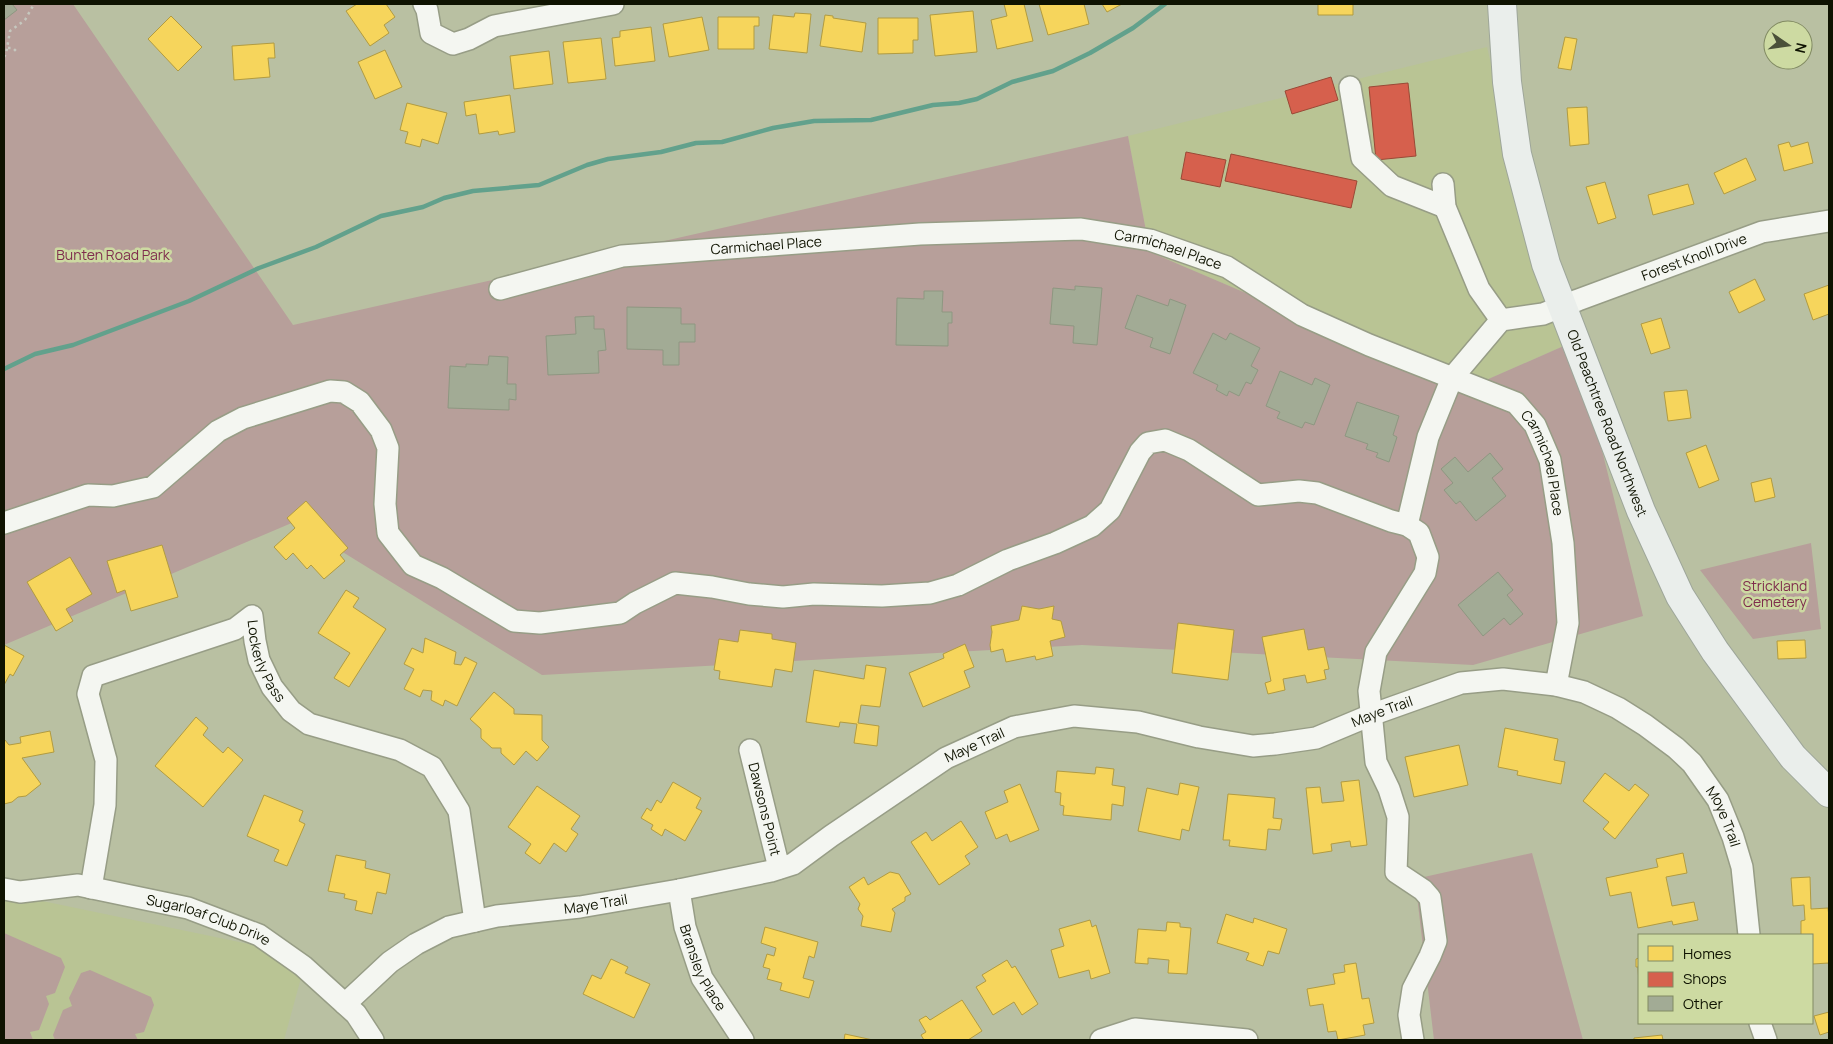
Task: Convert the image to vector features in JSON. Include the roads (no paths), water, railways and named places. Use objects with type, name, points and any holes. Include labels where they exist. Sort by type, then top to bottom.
[{"type":"main road","name":"Old Peachtree Road Northwest","points":[[1502,4],[1507,82],[1517,154],[1546,264],[1641,511],[1680,596],[1715,651],[1793,757],[1829,793]]},
{"type":"street","points":[[424,4],[427,10],[431,33],[453,44],[469,39],[494,26],[613,4]]},
{"type":"street","points":[[1350,87],[1362,158],[1392,186],[1445,207]]},
{"type":"street","points":[[1407,525],[1428,437],[1452,378],[1501,320],[1478,288],[1445,207],[1443,184]]},
{"type":"street","name":"Forest Knoll Drive","points":[[1501,320],[1543,314],[1762,232],[1829,221]]},
{"type":"street","name":"Carmichael Place","points":[[500,289],[622,256],[920,234],[1081,229],[1150,240],[1227,267],[1302,315],[1369,345],[1516,403],[1535,425],[1550,460],[1563,543],[1568,623],[1556,685]]},
{"type":"street","points":[[4,523],[88,495],[113,496],[153,487],[218,431],[243,418],[330,392],[344,392],[360,402],[381,430],[388,448],[385,504],[388,533],[412,565],[442,578],[514,621],[540,623],[620,613],[635,603],[676,583],[784,598],[814,594],[882,596],[930,593],[958,585],[1008,560],[1055,543],[1092,526],[1110,510],[1140,452],[1148,443],[1165,440],[1189,450],[1258,495],[1299,491],[1317,493],[1391,521],[1407,525],[1419,533],[1428,557],[1425,573],[1376,652],[1368,691],[1376,762],[1389,790],[1398,817],[1396,872],[1423,890],[1430,898],[1436,941],[1414,989],[1410,1015],[1413,1040]]},
{"type":"street","name":"Lockerly Pass","points":[[91,888],[105,805],[106,760],[88,694],[93,676],[235,629],[252,616],[255,641],[260,660],[272,687],[291,711],[310,724],[400,750],[432,767],[459,811],[475,921]]},
{"type":"street","name":"Maye Trail","points":[[344,1004],[390,962],[416,944],[449,927],[497,916],[580,907],[679,890],[793,864],[946,758],[1014,727],[1074,716],[1138,722],[1199,737],[1253,746],[1316,738],[1371,714],[1461,683],[1504,679],[1556,685],[1584,692],[1645,725]]},
{"type":"street","name":"Moye Trail","points":[[1645,725],[1676,748],[1692,763],[1718,800],[1733,837],[1742,867],[1749,934]]},
{"type":"street","name":"Dawsons Point","points":[[750,750],[780,868]]},
{"type":"street","name":"Sugarloaf Club Drive","points":[[4,889],[20,892],[78,885],[188,908],[259,935],[303,966],[356,1014],[373,1040]]},
{"type":"street","name":"Bransley Place","points":[[679,890],[685,927],[702,978],[743,1040]]},
{"type":"street","points":[[1760,1024],[1766,1040]]},
{"type":"street","points":[[1101,1040],[1135,1029],[1248,1040]]},
{"type":"waterway","points":[[4,369],[35,354],[73,345],[189,301],[259,268],[316,247],[381,216],[423,207],[444,198],[473,191],[539,185],[587,165],[608,159],[661,152],[696,143],[722,142],[773,128],[814,121],[871,120],[933,105],[959,103],[977,99],[1012,82],[1053,71],[1090,53],[1133,28],[1165,4]]},
{"type":"park label","name":"Bunten Road Park","points":[[113,255]]},
{"type":"park label","name":"Strickland Cemetery","points":[[1775,594]]}]
